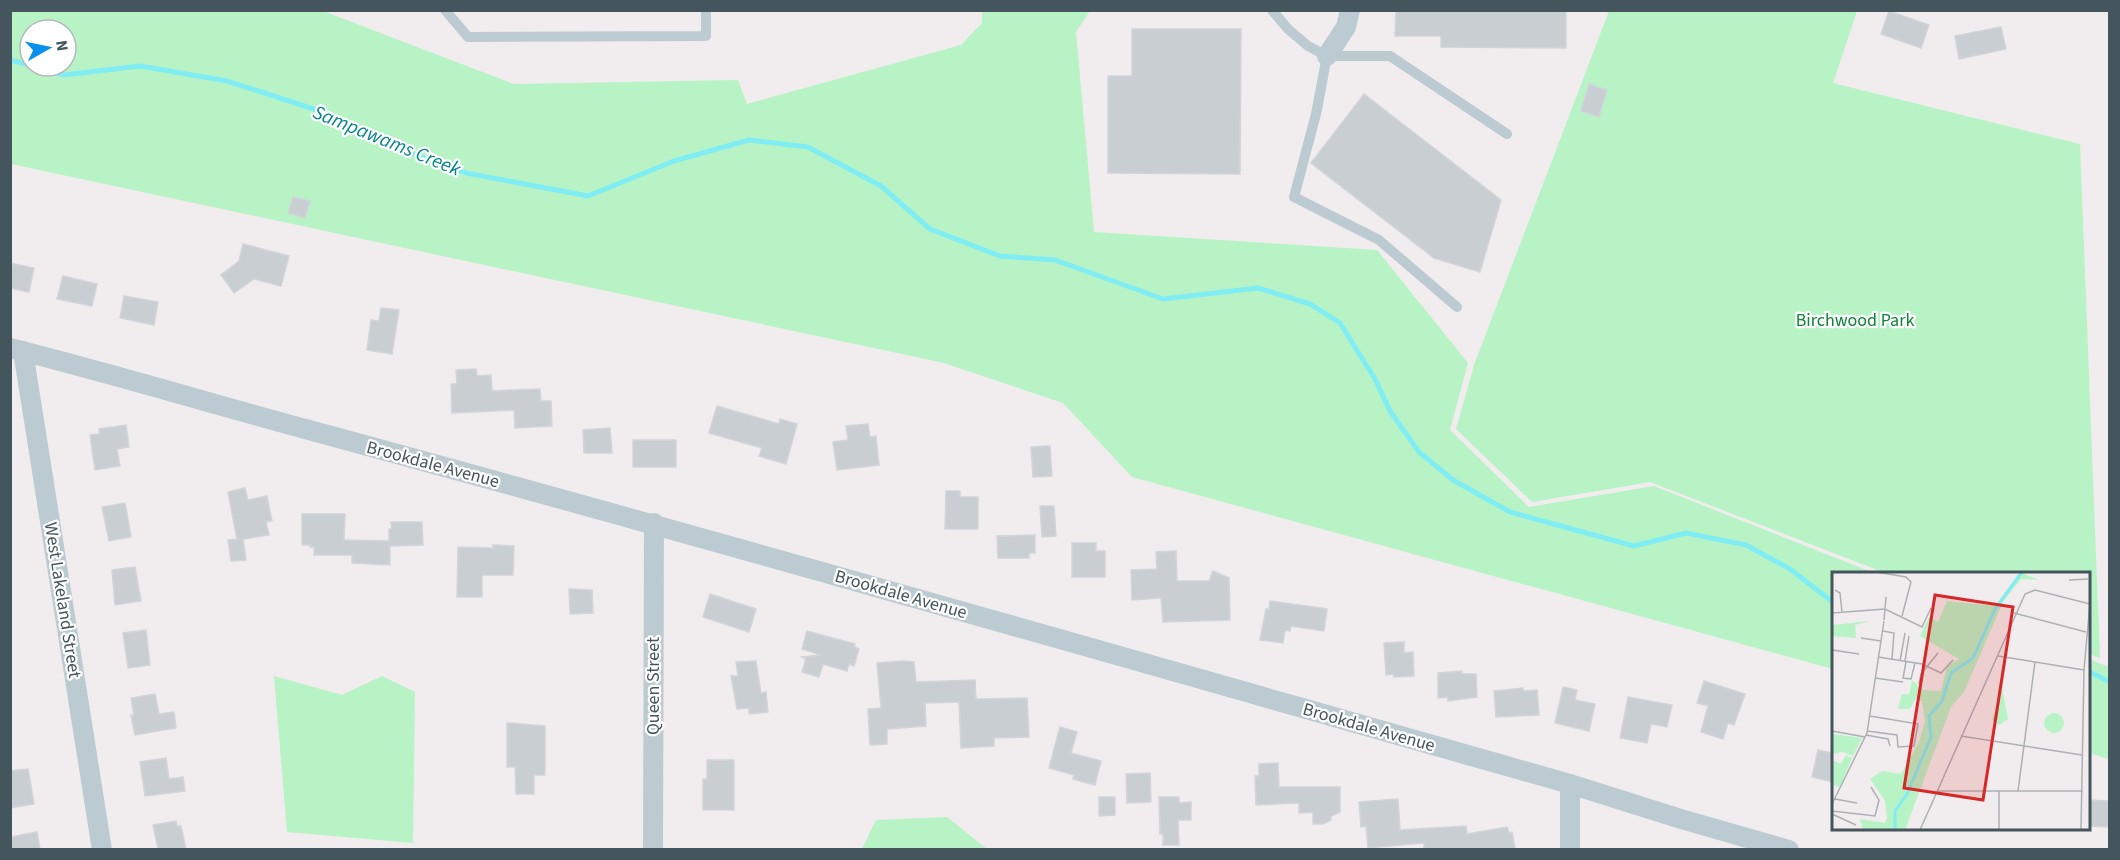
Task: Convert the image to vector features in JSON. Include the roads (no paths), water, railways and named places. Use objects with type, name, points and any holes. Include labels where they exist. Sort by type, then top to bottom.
[{"type":"street","points":[[1327,56],[1346,27],[1350,10]]},
{"type":"street","name":"Brookdale Avenue","points":[[17,350],[654,524],[1570,784],[1681,819],[1789,849]]},
{"type":"street","name":"West Lakeland Street","points":[[17,350],[102,849]]},
{"type":"street","name":"Queen Street","points":[[653,849],[654,524]]},
{"type":"street","points":[[1570,784],[1570,849]]},
{"type":"lane","points":[[445,10],[468,37],[504,37],[706,36],[706,10]]},
{"type":"lane","points":[[1272,10],[1288,29],[1308,46],[1327,56],[1390,56],[1507,134]]},
{"type":"lane","points":[[1327,56],[1316,114],[1294,197],[1379,240],[1457,307]]},
{"type":"waterway","name":"Sampawams Creek","points":[[10,60],[18,62]]},
{"type":"waterway","name":"Sampawams Creek","points":[[78,73],[140,66],[227,81],[323,112],[405,151],[466,173],[588,196],[674,161],[749,140],[808,147],[881,186],[930,229],[1000,256],[1055,260],[1163,299],[1258,288],[1310,304],[1340,323],[1375,379],[1390,411],[1419,452],[1453,480],[1510,512],[1634,546],[1686,533],[1746,545],[1790,569],[1832,601]]},
{"type":"waterway","name":"Sampawams Creek","points":[[2090,672],[2110,682]]},
{"type":"park label","name":"Birchwood Park","points":[[1855,320]]}]
